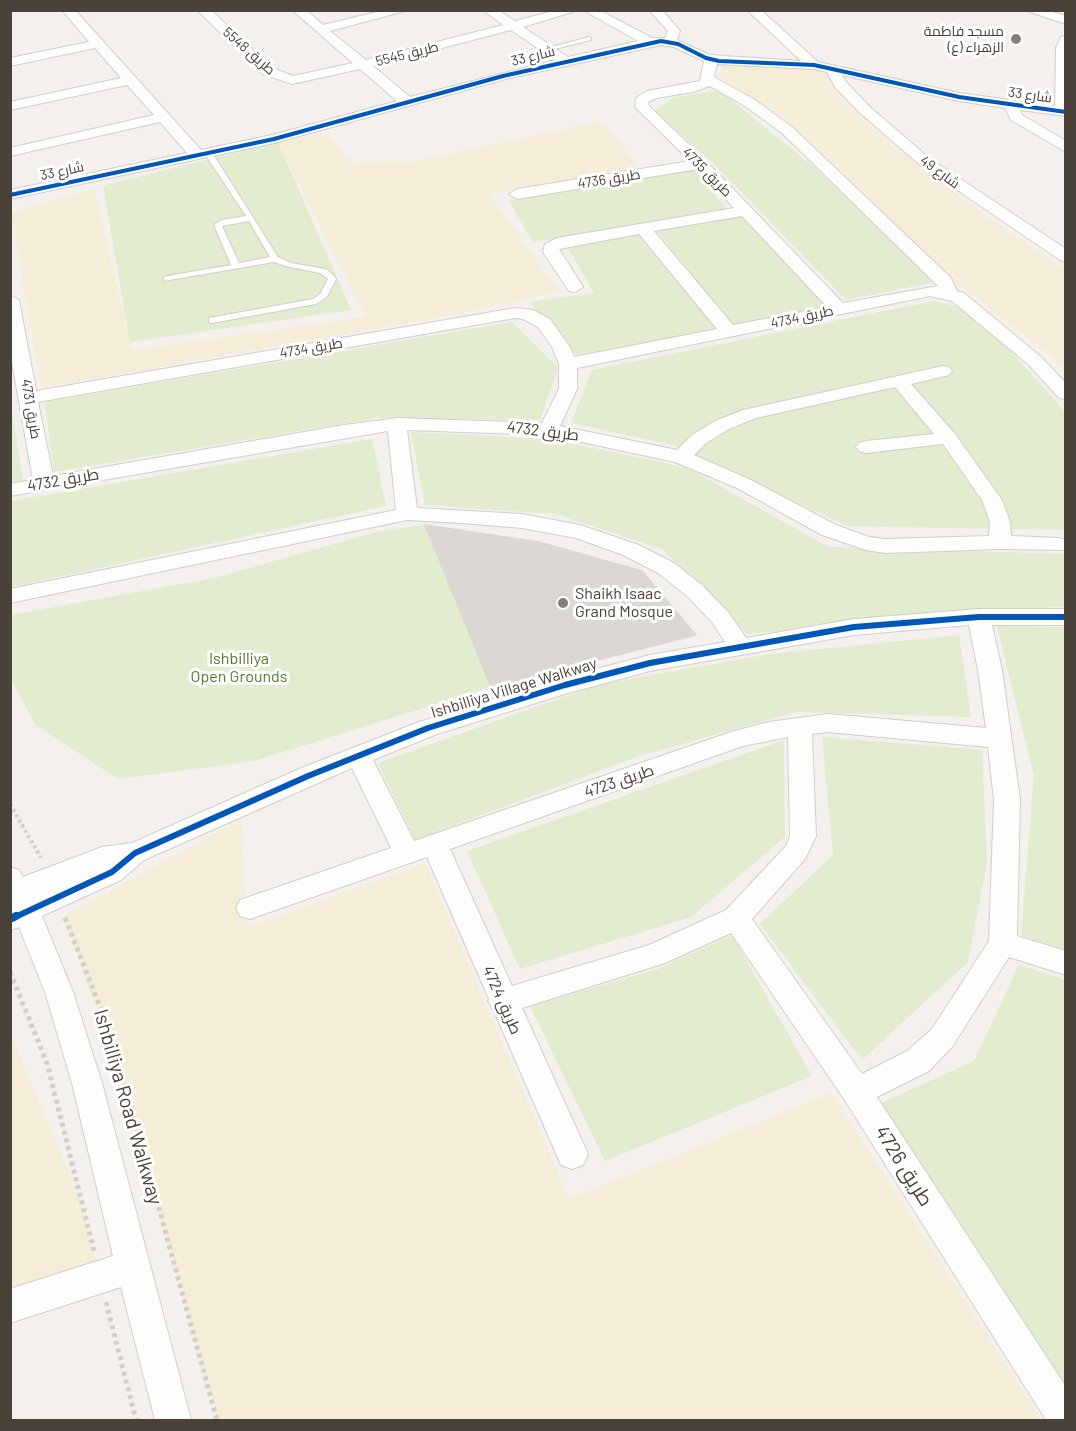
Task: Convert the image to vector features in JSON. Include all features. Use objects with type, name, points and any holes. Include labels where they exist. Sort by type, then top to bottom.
[{"type":"street","points":[[68,10],[163,117],[203,154]]},
{"type":"street","name":"طريق 5548","points":[[203,10],[268,72],[286,79],[300,80]]},
{"type":"street","points":[[298,10],[407,102]]},
{"type":"street","points":[[489,10],[564,60]]},
{"type":"street","name":"طريق 5545","points":[[300,80],[514,27],[573,10]]},
{"type":"street","points":[[589,10],[650,42]]},
{"type":"street","points":[[655,10],[674,31],[670,42]]},
{"type":"street","points":[[753,10],[814,65]]},
{"type":"street","points":[[1030,10],[1065,20]]},
{"type":"street","points":[[321,29],[402,11]]},
{"type":"street","points":[[1064,112],[1062,48],[1065,40]]},
{"type":"street","name":"شارع 33","points":[[10,195],[310,129],[564,60],[650,42],[670,42],[711,60],[814,65],[959,97],[1064,112]]},
{"type":"street","points":[[10,62],[98,44]]},
{"type":"street","points":[[711,60],[708,80],[750,103],[787,129],[945,282],[950,294],[958,297],[1035,361],[1065,394]]},
{"type":"street","name":"شارع 49","points":[[832,68],[846,91],[894,137],[968,193],[1065,258]]},
{"type":"street","points":[[10,106],[130,80]]},
{"type":"street","name":"طريق 4735","points":[[708,80],[701,86],[652,94],[640,104],[701,164],[839,309]]},
{"type":"street","points":[[1010,104],[1016,117],[1065,148]]},
{"type":"street","points":[[10,152],[163,117]]},
{"type":"street","points":[[1048,138],[1065,136]]},
{"type":"street","name":"طريق 4736","points":[[517,194],[701,164]]},
{"type":"street","points":[[575,287],[551,252],[551,248],[557,243],[745,211]]},
{"type":"street","points":[[644,229],[729,332]]},
{"type":"street","name":"طريق 4734","points":[[28,398],[516,313],[537,318],[544,323],[561,347],[568,364],[930,291],[950,294]]},
{"type":"street","name":"طريق 4731","points":[[10,300],[44,483]]},
{"type":"street","points":[[549,429],[568,389],[568,364]]},
{"type":"street","points":[[681,458],[699,439],[722,425],[750,414],[943,371]]},
{"type":"street","points":[[899,381],[948,438],[992,500],[1000,522],[1000,542]]},
{"type":"street","points":[[397,424],[407,514]]},
{"type":"street","name":"طريق 4732","points":[[10,490],[344,431],[397,424],[483,424],[549,429],[681,458],[744,483],[829,530],[866,543],[885,546],[1000,542],[1060,545]]},
{"type":"street","points":[[866,447],[948,438]]},
{"type":"street","points":[[10,596],[407,514],[522,521],[580,532],[632,550],[666,568],[695,591],[720,617],[739,646]]},
{"type":"street","points":[[857,1092],[918,1061],[942,1038],[1003,943],[1007,800],[990,670],[979,617]]},
{"type":"street","name":"Ishbilliya Village Walkway","points":[[16,900],[112,872],[135,853],[358,755],[448,722],[566,685],[650,663],[854,627],[979,617],[1065,617]]},
{"type":"street","name":"طريق 4723","points":[[250,908],[740,738],[800,726],[858,724],[1000,739]]},
{"type":"street","points":[[502,1001],[656,955],[736,918],[796,852],[803,836],[800,726]]},
{"type":"street","points":[[358,755],[408,855]]},
{"type":"street","name":"طريق 4724","points":[[435,845],[502,1001],[572,1154]]},
{"type":"street","points":[[16,900],[59,992],[87,1083],[132,1267],[173,1420]]},
{"type":"street","name":"طريق 4726","points":[[736,918],[857,1092],[1065,1420]]},
{"type":"street","points":[[1003,943],[1065,963]]},
{"type":"street","points":[[10,1306],[132,1267]]},
{"type":"lane","points":[[547,49],[589,39]]},
{"type":"lane","points":[[203,154],[251,218],[275,259],[289,266],[322,271],[330,276],[332,282],[322,297],[310,303],[212,320]]},
{"type":"lane","points":[[236,266],[218,225],[251,218]]},
{"type":"lane","points":[[167,279],[275,259]]},
{"type":"path","points":[[10,972],[47,1063],[136,1420]]},
{"type":"green space","points":[[719,90],[810,164],[939,281],[846,300],[713,163],[655,111],[673,98]]},
{"type":"green space","points":[[278,142],[351,310],[130,342],[103,186]]},
{"type":"green space","points":[[695,170],[727,209],[533,242],[509,201]]},
{"type":"green space","points":[[741,216],[826,307],[734,326],[657,231]]},
{"type":"green space","points":[[638,235],[721,334],[577,356],[529,302],[594,293],[568,248]]},
{"type":"green space","points":[[934,301],[975,311],[1065,412],[1065,530],[847,526],[673,445],[571,423],[592,370]]},
{"type":"green space","points":[[512,322],[558,368],[540,420],[377,418],[54,472],[45,402]]},
{"type":"green space","points":[[10,400],[24,487],[10,489]]},
{"type":"green space","points":[[411,432],[549,439],[688,468],[828,547],[1065,554],[1065,606],[747,634],[662,549],[556,514],[425,505]]},
{"type":"green space","points":[[372,439],[386,506],[11,587],[11,501]]},
{"type":"green space","name":"Ishbilliya Open Grounds","points":[[425,525],[491,687],[254,761],[118,779],[36,725],[11,680],[10,615],[215,578],[380,531]]},
{"type":"green space","points":[[997,626],[1065,627],[1065,950],[1021,935],[1034,776]]},
{"type":"green space","points":[[959,635],[971,717],[796,712],[639,756],[415,840],[378,763],[601,684],[771,654]]},
{"type":"green space","points":[[822,737],[982,750],[987,862],[968,962],[862,1060],[760,924],[833,855]]},
{"type":"green space","points":[[784,740],[785,837],[691,917],[520,969],[467,851]]},
{"type":"green space","points":[[732,935],[812,1076],[605,1161],[530,1006],[658,969]]},
{"type":"green space","points":[[1019,965],[1065,980],[1065,1390],[881,1103],[974,1061]]},
{"type":"sand","points":[[721,64],[804,67],[824,71],[839,96],[892,145],[983,214],[1065,270],[1065,373],[1052,357],[934,264],[863,191],[782,116],[722,79]]},
{"type":"sand","points":[[603,121],[641,170],[489,194],[560,292],[442,317],[41,388],[11,212],[94,189],[132,350],[366,317],[278,142],[327,134],[351,163],[416,161]]},
{"type":"sand","points":[[241,819],[247,928],[425,863],[569,1199],[832,1093],[1041,1420],[217,1420],[140,1142],[64,916]]},
{"type":"sand","points":[[10,1032],[84,1210],[100,1277],[10,1301]]},
{"type":"building","name":"Shaikh Isaac Grand Mosque","points":[[425,525],[539,542],[642,571],[696,635],[491,687]]},
{"type":"cycle path","points":[[10,195],[274,139],[503,76],[661,41],[678,44],[706,58],[719,61],[814,65],[959,97],[1066,112]]},
{"type":"cycle path","points":[[10,919],[112,872],[135,853],[308,776],[428,728],[565,685],[650,663],[854,627],[979,617],[1066,617]]},
{"type":"place","name":"مسجد فاطمة الزهراء (ع)","points":[[1016,39]]},
{"type":"place","name":"Shaikh Isaac Grand Mosque","points":[[563,603]]}]
